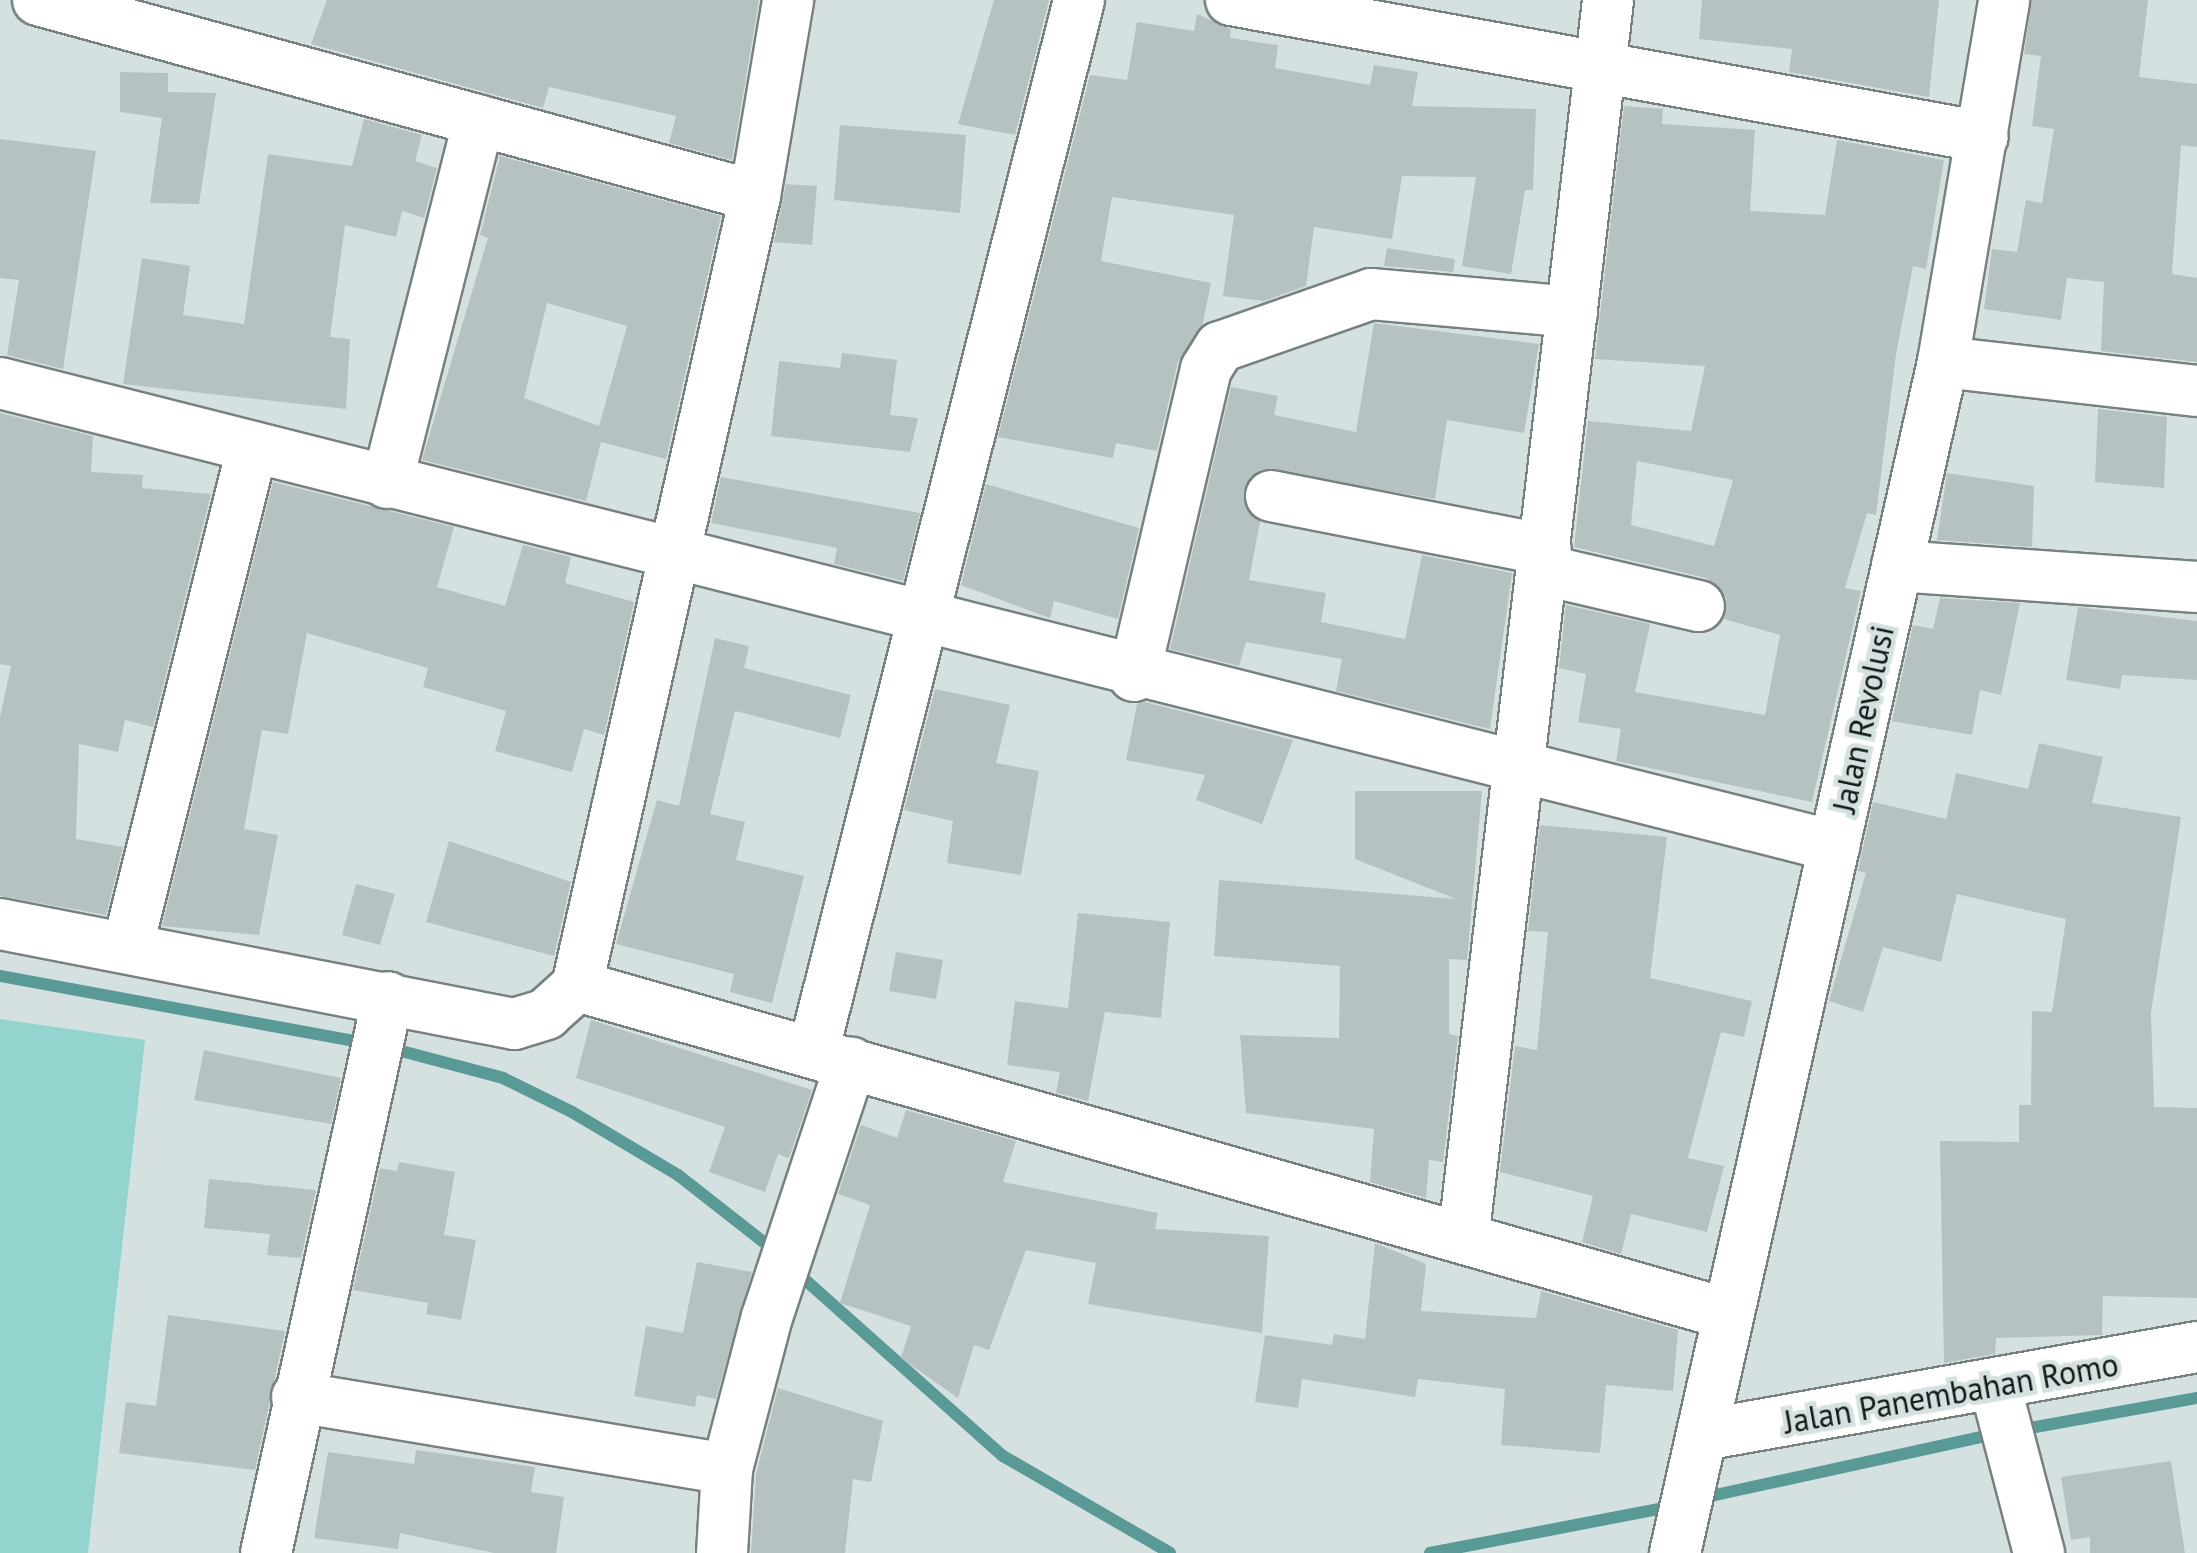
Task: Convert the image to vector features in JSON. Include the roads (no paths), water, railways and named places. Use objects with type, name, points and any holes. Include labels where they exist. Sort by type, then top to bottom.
[{"type":"street","points":[[38,0],[755,196]]},
{"type":"street","points":[[0,924],[128,946],[386,1007],[514,1024],[546,1014],[577,986],[755,196],[788,0]]},
{"type":"street","points":[[722,1553],[727,1469],[767,1316],[801,1225],[832,1056],[926,618],[1079,0]]},
{"type":"street","points":[[1230,0],[1599,71],[1982,137]]},
{"type":"street","points":[[1464,1232],[1608,0]]},
{"type":"street","name":"Jalan Revolusi","points":[[1675,1553],[1942,362],[2004,0]]},
{"type":"street","points":[[388,482],[479,120]]},
{"type":"street","points":[[1134,676],[1206,369],[1220,347],[1371,294],[1572,312]]},
{"type":"street","points":[[1942,362],[2197,391]]},
{"type":"street","points":[[0,383],[926,618],[1134,676],[1834,846]]},
{"type":"street","points":[[128,946],[252,449]]},
{"type":"street","points":[[1271,496],[1545,560],[1699,606]]},
{"type":"street","points":[[1896,566],[2197,587]]},
{"type":"street","points":[[577,986],[1464,1232],[1728,1314]]},
{"type":"street","points":[[266,1553],[386,1007]]},
{"type":"street","name":"Jalan Panembahan Romo","points":[[1698,1451],[2000,1400],[2197,1347]]},
{"type":"street","points":[[297,1398],[727,1469]]},
{"type":"street","points":[[2000,1400],[2020,1465],[2039,1553]]},
{"type":"waterway","points":[[0,976],[366,1043]]},
{"type":"waterway","points":[[386,1047],[503,1078],[572,1112],[678,1175],[775,1251]]},
{"type":"waterway","points":[[793,1269],[1003,1456],[1170,1553]]},
{"type":"waterway","points":[[2019,1430],[2197,1398]]},
{"type":"waterway","points":[[1697,1499],[2000,1433]]},
{"type":"waterway","points":[[1430,1553],[1673,1506]]}]
